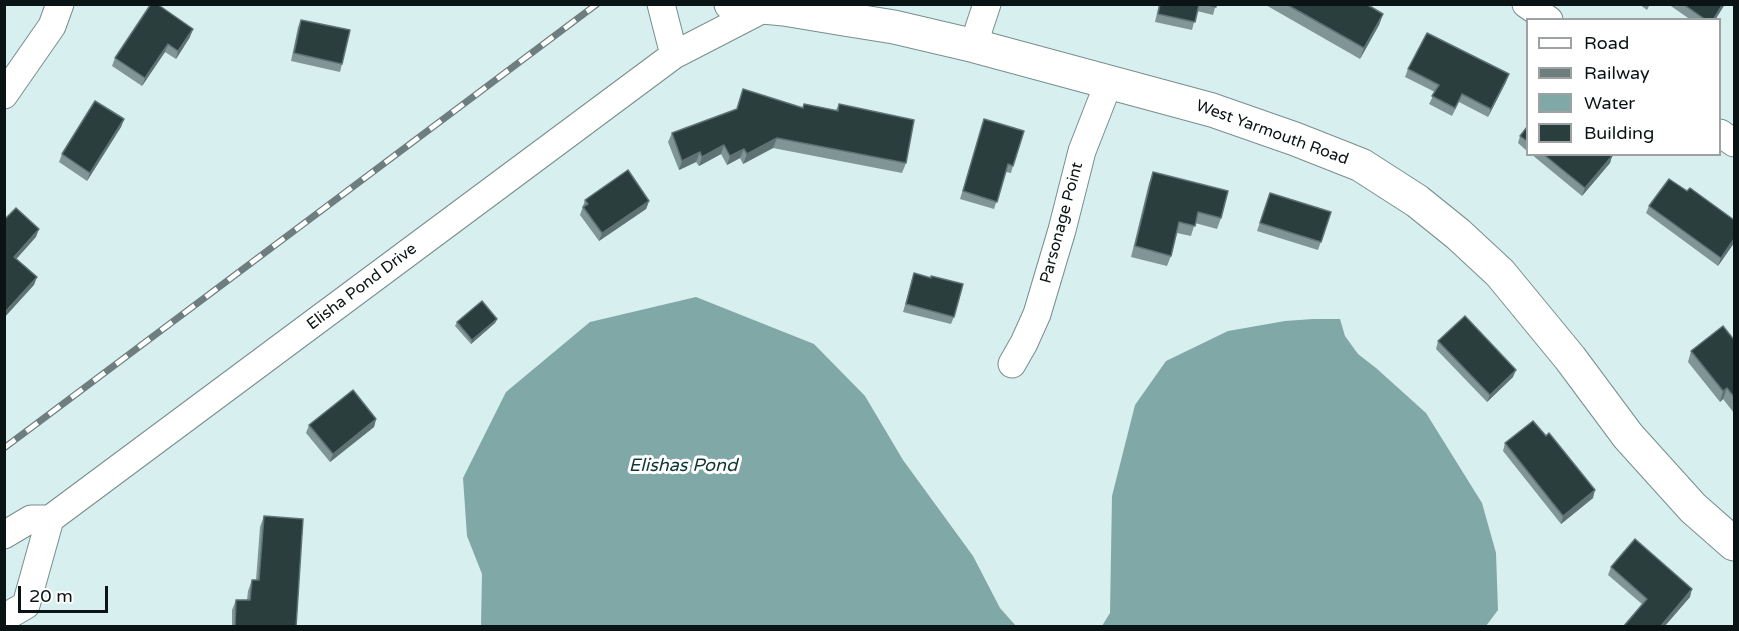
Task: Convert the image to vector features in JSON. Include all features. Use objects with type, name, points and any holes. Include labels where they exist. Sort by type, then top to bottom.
[{"type":"main road","name":"West Yarmouth Road","points":[[731,4],[766,7],[894,27],[975,46],[1212,110],[1295,138],[1361,165],[1417,201],[1458,234],[1500,273],[1570,358],[1628,436],[1693,508],[1734,544]]},
{"type":"street","points":[[4,95],[52,26],[60,4]]},
{"type":"street","points":[[661,4],[674,55]]},
{"type":"street","points":[[975,46],[987,4]]},
{"type":"street","points":[[1526,4],[1546,18]]},
{"type":"street","name":"Elisha Pond Drive","points":[[4,535],[31,519],[50,519],[674,55],[766,7]]},
{"type":"street","name":"Parsonage Point","points":[[1012,364],[1037,314],[1082,151],[1109,82]]},
{"type":"street","points":[[1721,134],[1734,143]]},
{"type":"street","points":[[4,615],[9,615],[26,605],[50,519]]},
{"type":"water","name":"Elishas Pond","points":[[696,297],[814,344],[865,396],[903,460],[973,556],[1000,608],[1016,626],[481,626],[482,574],[467,536],[463,478],[506,392],[590,322]]},
{"type":"water","points":[[1340,319],[1345,336],[1358,354],[1426,413],[1482,503],[1496,553],[1498,610],[1486,626],[1102,626],[1110,613],[1112,496],[1135,405],[1166,361],[1228,331],[1285,321]]},
{"type":"building","points":[[151,4],[157,4],[193,29],[178,51],[168,44],[145,78],[115,58]]},
{"type":"building","points":[[1160,4],[1199,4],[1195,22],[1158,14]]},
{"type":"building","points":[[1286,4],[1366,4],[1383,14],[1364,48]]},
{"type":"building","points":[[1683,4],[1723,4],[1714,18],[1703,18]]},
{"type":"building","points":[[301,20],[350,30],[342,64],[294,53]]},
{"type":"building","points":[[1427,33],[1509,74],[1491,109],[1462,94],[1455,108],[1432,96],[1439,85],[1408,69]]},
{"type":"building","points":[[743,89],[803,108],[804,104],[838,111],[839,104],[914,120],[906,163],[777,138],[747,154],[744,149],[730,156],[724,145],[702,157],[700,152],[682,161],[672,133],[737,109]]},
{"type":"building","points":[[95,101],[124,119],[90,173],[62,154]]},
{"type":"building","points":[[984,119],[1024,131],[1013,166],[1008,164],[997,202],[963,191]]},
{"type":"building","points":[[1526,128],[1526,140],[1520,136]]},
{"type":"building","points":[[1545,156],[1612,156],[1585,188]]},
{"type":"building","points":[[628,170],[649,201],[602,233],[583,207],[588,204],[585,200]]},
{"type":"building","points":[[1153,172],[1228,191],[1221,218],[1198,212],[1195,226],[1179,222],[1171,256],[1135,246]]},
{"type":"building","points":[[1669,179],[1687,191],[1690,188],[1734,220],[1734,239],[1721,258],[1649,206]]},
{"type":"building","points":[[1270,193],[1331,212],[1321,242],[1260,223]]},
{"type":"building","points":[[16,208],[39,229],[14,257],[37,277],[6,311],[4,310],[4,220]]},
{"type":"building","points":[[914,273],[963,284],[954,317],[906,304]]},
{"type":"building","points":[[482,301],[497,319],[472,340],[457,322]]},
{"type":"building","points":[[1465,316],[1516,370],[1490,395],[1438,341]]},
{"type":"building","points":[[1723,326],[1734,340],[1734,397],[1727,388],[1723,391],[1691,351]]},
{"type":"building","points":[[353,390],[376,419],[333,454],[309,425]]},
{"type":"building","points":[[1533,421],[1546,436],[1549,433],[1595,490],[1563,516],[1505,443]]},
{"type":"building","points":[[264,516],[303,519],[296,627],[235,626],[236,600],[250,600],[252,580],[259,580]]},
{"type":"building","points":[[1635,539],[1692,589],[1660,627],[1623,627],[1647,599],[1611,567]]},
{"type":"railway","points":[[4,448],[597,4]]}]
